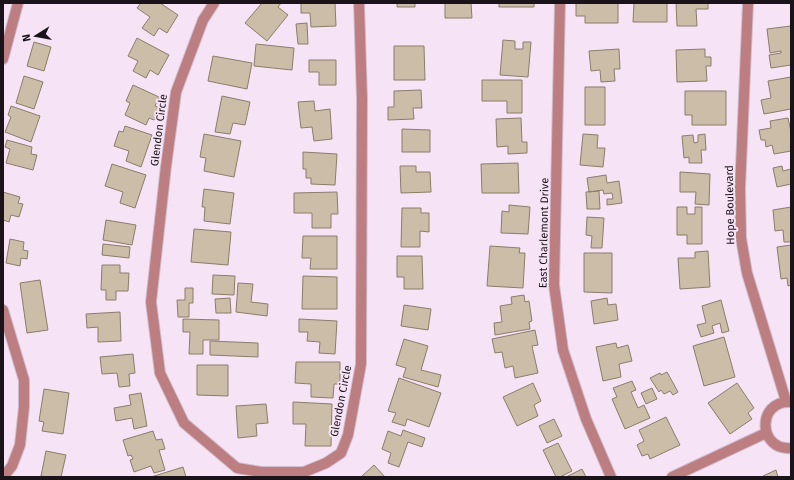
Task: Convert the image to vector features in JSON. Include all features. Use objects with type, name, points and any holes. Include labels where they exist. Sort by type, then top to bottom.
[{"type":"street","points":[[3,59],[18,3]]},
{"type":"street","name":"Glendon Circle","points":[[214,3],[203,20],[176,92],[151,302],[160,373],[184,423],[236,472],[304,472],[326,463],[341,453],[348,435],[361,364],[362,99],[359,3]]},
{"type":"street","name":"East Charlemont Drive","points":[[560,3],[554,285],[563,350],[586,419],[611,477]]},
{"type":"street","name":"Hope Boulevard","points":[[748,3],[740,190],[741,238],[747,273],[789,401]]},
{"type":"street","points":[[3,310],[24,380],[24,407],[20,445],[12,466],[3,477]]},
{"type":"street","points":[[789,401],[779,403],[773,407],[766,419],[765,426],[766,433],[775,444],[781,448],[791,448]]},
{"type":"street","points":[[672,477],[766,433]]},
{"type":"building","points":[[141,3],[160,3],[178,15],[167,33],[159,28],[154,36],[142,28],[150,17],[137,8]]},
{"type":"building","points":[[262,3],[281,3],[278,7],[288,15],[267,41],[245,23]]},
{"type":"building","points":[[301,3],[335,3],[336,26],[311,27],[310,13],[301,13]]},
{"type":"building","points":[[397,3],[415,3],[415,7],[397,7]]},
{"type":"building","points":[[445,3],[471,3],[472,18],[445,18]]},
{"type":"building","points":[[499,3],[534,3],[534,7],[499,7]]},
{"type":"building","points":[[576,3],[618,3],[618,23],[585,23],[585,16],[576,16]]},
{"type":"building","points":[[634,3],[667,3],[667,22],[633,22]]},
{"type":"building","points":[[676,3],[708,3],[708,9],[696,9],[697,26],[677,26]]},
{"type":"building","points":[[307,23],[308,44],[298,44],[296,24]]},
{"type":"building","points":[[791,26],[791,65],[771,68],[769,55],[781,53],[781,51],[770,53],[767,29]]},
{"type":"building","points":[[137,38],[169,55],[158,75],[150,70],[146,78],[133,71],[138,61],[128,56]]},
{"type":"building","points":[[503,40],[515,41],[515,49],[523,49],[523,42],[531,42],[528,77],[500,75]]},
{"type":"building","points":[[34,42],[51,47],[44,71],[27,66]]},
{"type":"building","points":[[256,44],[294,48],[292,70],[254,66]]},
{"type":"building","points":[[394,46],[424,46],[425,80],[394,80]]},
{"type":"building","points":[[619,49],[620,69],[614,69],[615,81],[601,82],[600,70],[591,71],[589,51]]},
{"type":"building","points":[[705,49],[705,57],[711,57],[711,66],[706,66],[707,81],[677,82],[676,50]]},
{"type":"building","points":[[213,56],[252,63],[247,89],[208,81]]},
{"type":"building","points":[[309,60],[336,60],[336,85],[319,85],[319,72],[309,72]]},
{"type":"building","points":[[24,76],[43,82],[34,109],[16,103]]},
{"type":"building","points":[[791,77],[791,109],[764,114],[761,100],[771,98],[768,81]]},
{"type":"building","points":[[482,80],[522,80],[522,113],[507,113],[507,101],[482,101]]},
{"type":"building","points":[[133,85],[159,97],[155,106],[160,108],[154,120],[149,118],[146,125],[125,115],[130,103],[126,101]]},
{"type":"building","points":[[585,87],[605,87],[605,125],[585,125]]},
{"type":"building","points":[[421,90],[422,108],[413,108],[414,119],[388,120],[388,107],[394,107],[394,91]]},
{"type":"building","points":[[685,91],[726,91],[726,125],[692,125],[692,115],[685,115]]},
{"type":"building","points":[[222,96],[250,102],[245,125],[233,123],[230,134],[215,132]]},
{"type":"building","points":[[314,101],[315,111],[330,109],[332,139],[314,141],[312,127],[301,128],[298,102]]},
{"type":"building","points":[[11,106],[40,116],[31,142],[5,132],[11,117],[8,115]]},
{"type":"building","points":[[521,118],[522,142],[527,142],[527,153],[508,154],[508,146],[497,147],[496,119]]},
{"type":"building","points":[[788,118],[791,132],[791,151],[774,154],[772,145],[766,147],[765,140],[761,140],[759,130],[771,128],[770,121]]},
{"type":"building","points":[[125,126],[152,135],[141,167],[126,161],[129,151],[114,146],[119,131],[123,132]]},
{"type":"building","points":[[402,129],[430,130],[430,152],[402,152]]},
{"type":"building","points":[[204,134],[241,141],[234,177],[204,171],[206,158],[200,157]]},
{"type":"building","points":[[583,134],[598,135],[597,148],[605,148],[603,167],[580,165]]},
{"type":"building","points":[[705,134],[706,150],[701,150],[702,163],[689,163],[689,157],[684,158],[682,136],[693,135],[694,143],[698,142],[698,135]]},
{"type":"building","points":[[7,140],[32,147],[31,154],[37,155],[33,170],[6,163],[10,149],[5,147]]},
{"type":"building","points":[[303,152],[337,154],[335,185],[311,184],[311,178],[306,178],[306,169],[303,169]]},
{"type":"building","points":[[518,163],[519,193],[482,193],[481,164]]},
{"type":"building","points":[[112,164],[146,175],[135,208],[120,203],[123,192],[105,186]]},
{"type":"building","points":[[400,166],[416,166],[416,172],[430,172],[431,192],[401,193]]},
{"type":"building","points":[[782,166],[783,171],[791,169],[791,184],[777,187],[773,168]]},
{"type":"building","points":[[680,172],[710,174],[709,205],[695,204],[696,192],[680,192]]},
{"type":"building","points":[[606,175],[607,183],[619,181],[622,203],[607,205],[607,199],[613,199],[612,193],[604,194],[603,190],[589,192],[587,178]]},
{"type":"building","points":[[204,189],[234,193],[230,224],[204,221],[205,207],[202,207]]},
{"type":"building","points":[[599,191],[600,209],[587,209],[586,192]]},
{"type":"building","points":[[3,192],[20,197],[18,203],[23,204],[19,217],[11,215],[9,222],[3,220]]},
{"type":"building","points":[[337,192],[338,214],[331,214],[331,228],[312,228],[312,213],[294,213],[294,193]]},
{"type":"building","points":[[509,205],[530,207],[528,234],[501,233],[502,211],[509,212]]},
{"type":"building","points":[[677,207],[687,207],[687,214],[695,214],[695,207],[702,207],[702,244],[687,244],[687,235],[677,235]]},
{"type":"building","points":[[791,207],[791,242],[784,242],[783,230],[775,231],[773,210]]},
{"type":"building","points":[[402,208],[421,208],[421,213],[429,213],[429,232],[420,231],[420,247],[401,247]]},
{"type":"building","points":[[587,217],[604,218],[602,248],[591,248],[592,236],[586,235]]},
{"type":"building","points":[[106,220],[136,225],[132,245],[103,240]]},
{"type":"building","points":[[194,229],[231,232],[228,265],[191,262]]},
{"type":"building","points":[[303,236],[337,236],[337,269],[310,269],[311,258],[302,258]]},
{"type":"building","points":[[10,239],[24,242],[23,250],[28,251],[27,259],[21,258],[20,266],[6,263]]},
{"type":"building","points":[[103,244],[130,247],[129,258],[102,255]]},
{"type":"building","points":[[791,245],[791,285],[788,286],[787,278],[781,279],[777,247]]},
{"type":"building","points":[[490,246],[520,248],[519,253],[525,253],[523,288],[487,286]]},
{"type":"building","points":[[708,251],[710,287],[680,289],[678,258],[695,258],[695,252]]},
{"type":"building","points":[[584,253],[612,253],[612,293],[584,292]]},
{"type":"building","points":[[397,256],[422,256],[423,289],[404,289],[404,277],[397,277]]},
{"type":"building","points":[[102,265],[120,265],[120,273],[129,273],[128,291],[116,291],[116,300],[106,300],[106,290],[101,290]]},
{"type":"building","points":[[213,275],[235,276],[234,295],[212,294]]},
{"type":"building","points":[[303,276],[337,277],[337,309],[302,309]]},
{"type":"building","points":[[40,280],[48,330],[27,333],[20,283]]},
{"type":"building","points":[[238,283],[253,284],[251,302],[268,304],[267,316],[236,312]]},
{"type":"building","points":[[185,288],[193,288],[193,303],[189,303],[189,317],[178,317],[177,300],[185,300]]},
{"type":"building","points":[[524,295],[525,302],[529,301],[532,321],[529,322],[530,329],[495,335],[494,323],[502,322],[500,306],[512,304],[511,297]]},
{"type":"building","points":[[230,298],[231,313],[216,313],[215,299]]},
{"type":"building","points":[[607,298],[608,305],[616,304],[618,320],[594,324],[591,301]]},
{"type":"building","points":[[721,300],[729,331],[722,333],[720,323],[712,326],[714,333],[701,337],[697,325],[706,323],[702,306]]},
{"type":"building","points":[[404,305],[431,309],[428,330],[401,326]]},
{"type":"building","points":[[120,312],[121,341],[98,342],[98,327],[87,328],[86,314]]},
{"type":"building","points":[[183,319],[219,320],[219,340],[203,340],[203,354],[189,354],[190,332],[183,332]]},
{"type":"building","points":[[299,319],[337,321],[335,354],[319,353],[320,342],[307,341],[308,332],[299,332]]},
{"type":"building","points":[[535,330],[538,345],[532,346],[538,373],[515,378],[513,366],[505,368],[502,352],[495,353],[492,339]]},
{"type":"building","points":[[724,337],[735,377],[704,386],[693,346]]},
{"type":"building","points":[[404,339],[428,346],[421,370],[441,375],[438,387],[403,377],[406,368],[396,365]]},
{"type":"building","points":[[210,341],[258,343],[258,357],[210,355]]},
{"type":"building","points":[[616,343],[617,348],[628,345],[632,361],[619,364],[621,377],[603,381],[596,347]]},
{"type":"building","points":[[133,354],[135,373],[129,374],[130,386],[119,387],[117,373],[102,374],[100,357]]},
{"type":"building","points":[[296,362],[340,362],[340,384],[334,384],[333,398],[311,397],[311,384],[295,383]]},
{"type":"building","points":[[197,365],[228,365],[228,396],[197,395]]},
{"type":"building","points":[[667,372],[678,392],[673,395],[670,391],[664,394],[661,390],[659,392],[650,378],[660,373],[661,375]]},
{"type":"building","points":[[399,378],[441,393],[429,427],[407,419],[405,426],[392,422],[396,413],[388,411]]},
{"type":"building","points":[[632,381],[636,390],[631,392],[638,408],[644,405],[650,418],[625,429],[612,399],[617,397],[613,388]]},
{"type":"building","points":[[533,383],[541,401],[534,405],[538,416],[517,426],[503,397]]},
{"type":"building","points":[[737,383],[754,408],[748,413],[752,419],[730,434],[708,403]]},
{"type":"building","points":[[652,388],[657,399],[646,404],[641,393]]},
{"type":"building","points":[[44,389],[69,393],[63,434],[42,431],[44,422],[39,421]]},
{"type":"building","points":[[141,393],[147,426],[134,429],[132,418],[116,421],[114,408],[131,405],[129,395]]},
{"type":"building","points":[[293,402],[332,404],[331,446],[305,446],[306,424],[293,424]]},
{"type":"building","points":[[266,404],[268,423],[256,424],[257,436],[238,438],[236,406]]},
{"type":"building","points":[[666,417],[680,445],[650,459],[648,454],[642,456],[637,445],[644,441],[639,430]]},
{"type":"building","points":[[554,419],[562,436],[547,443],[539,426]]},
{"type":"building","points":[[403,430],[425,438],[422,447],[408,442],[399,467],[388,463],[391,453],[382,449],[388,431],[401,436]]},
{"type":"building","points":[[153,431],[156,440],[162,439],[165,449],[159,450],[165,470],[154,473],[151,466],[134,472],[130,460],[133,459],[131,455],[128,456],[123,440]]},
{"type":"building","points":[[558,443],[572,471],[560,477],[556,477],[543,450]]},
{"type":"building","points":[[46,451],[66,455],[61,477],[41,476]]},
{"type":"building","points":[[374,465],[385,477],[361,477]]},
{"type":"building","points":[[183,467],[186,477],[151,477]]},
{"type":"building","points":[[582,469],[586,477],[566,477]]},
{"type":"building","points":[[776,470],[778,477],[763,477],[763,476]]}]
